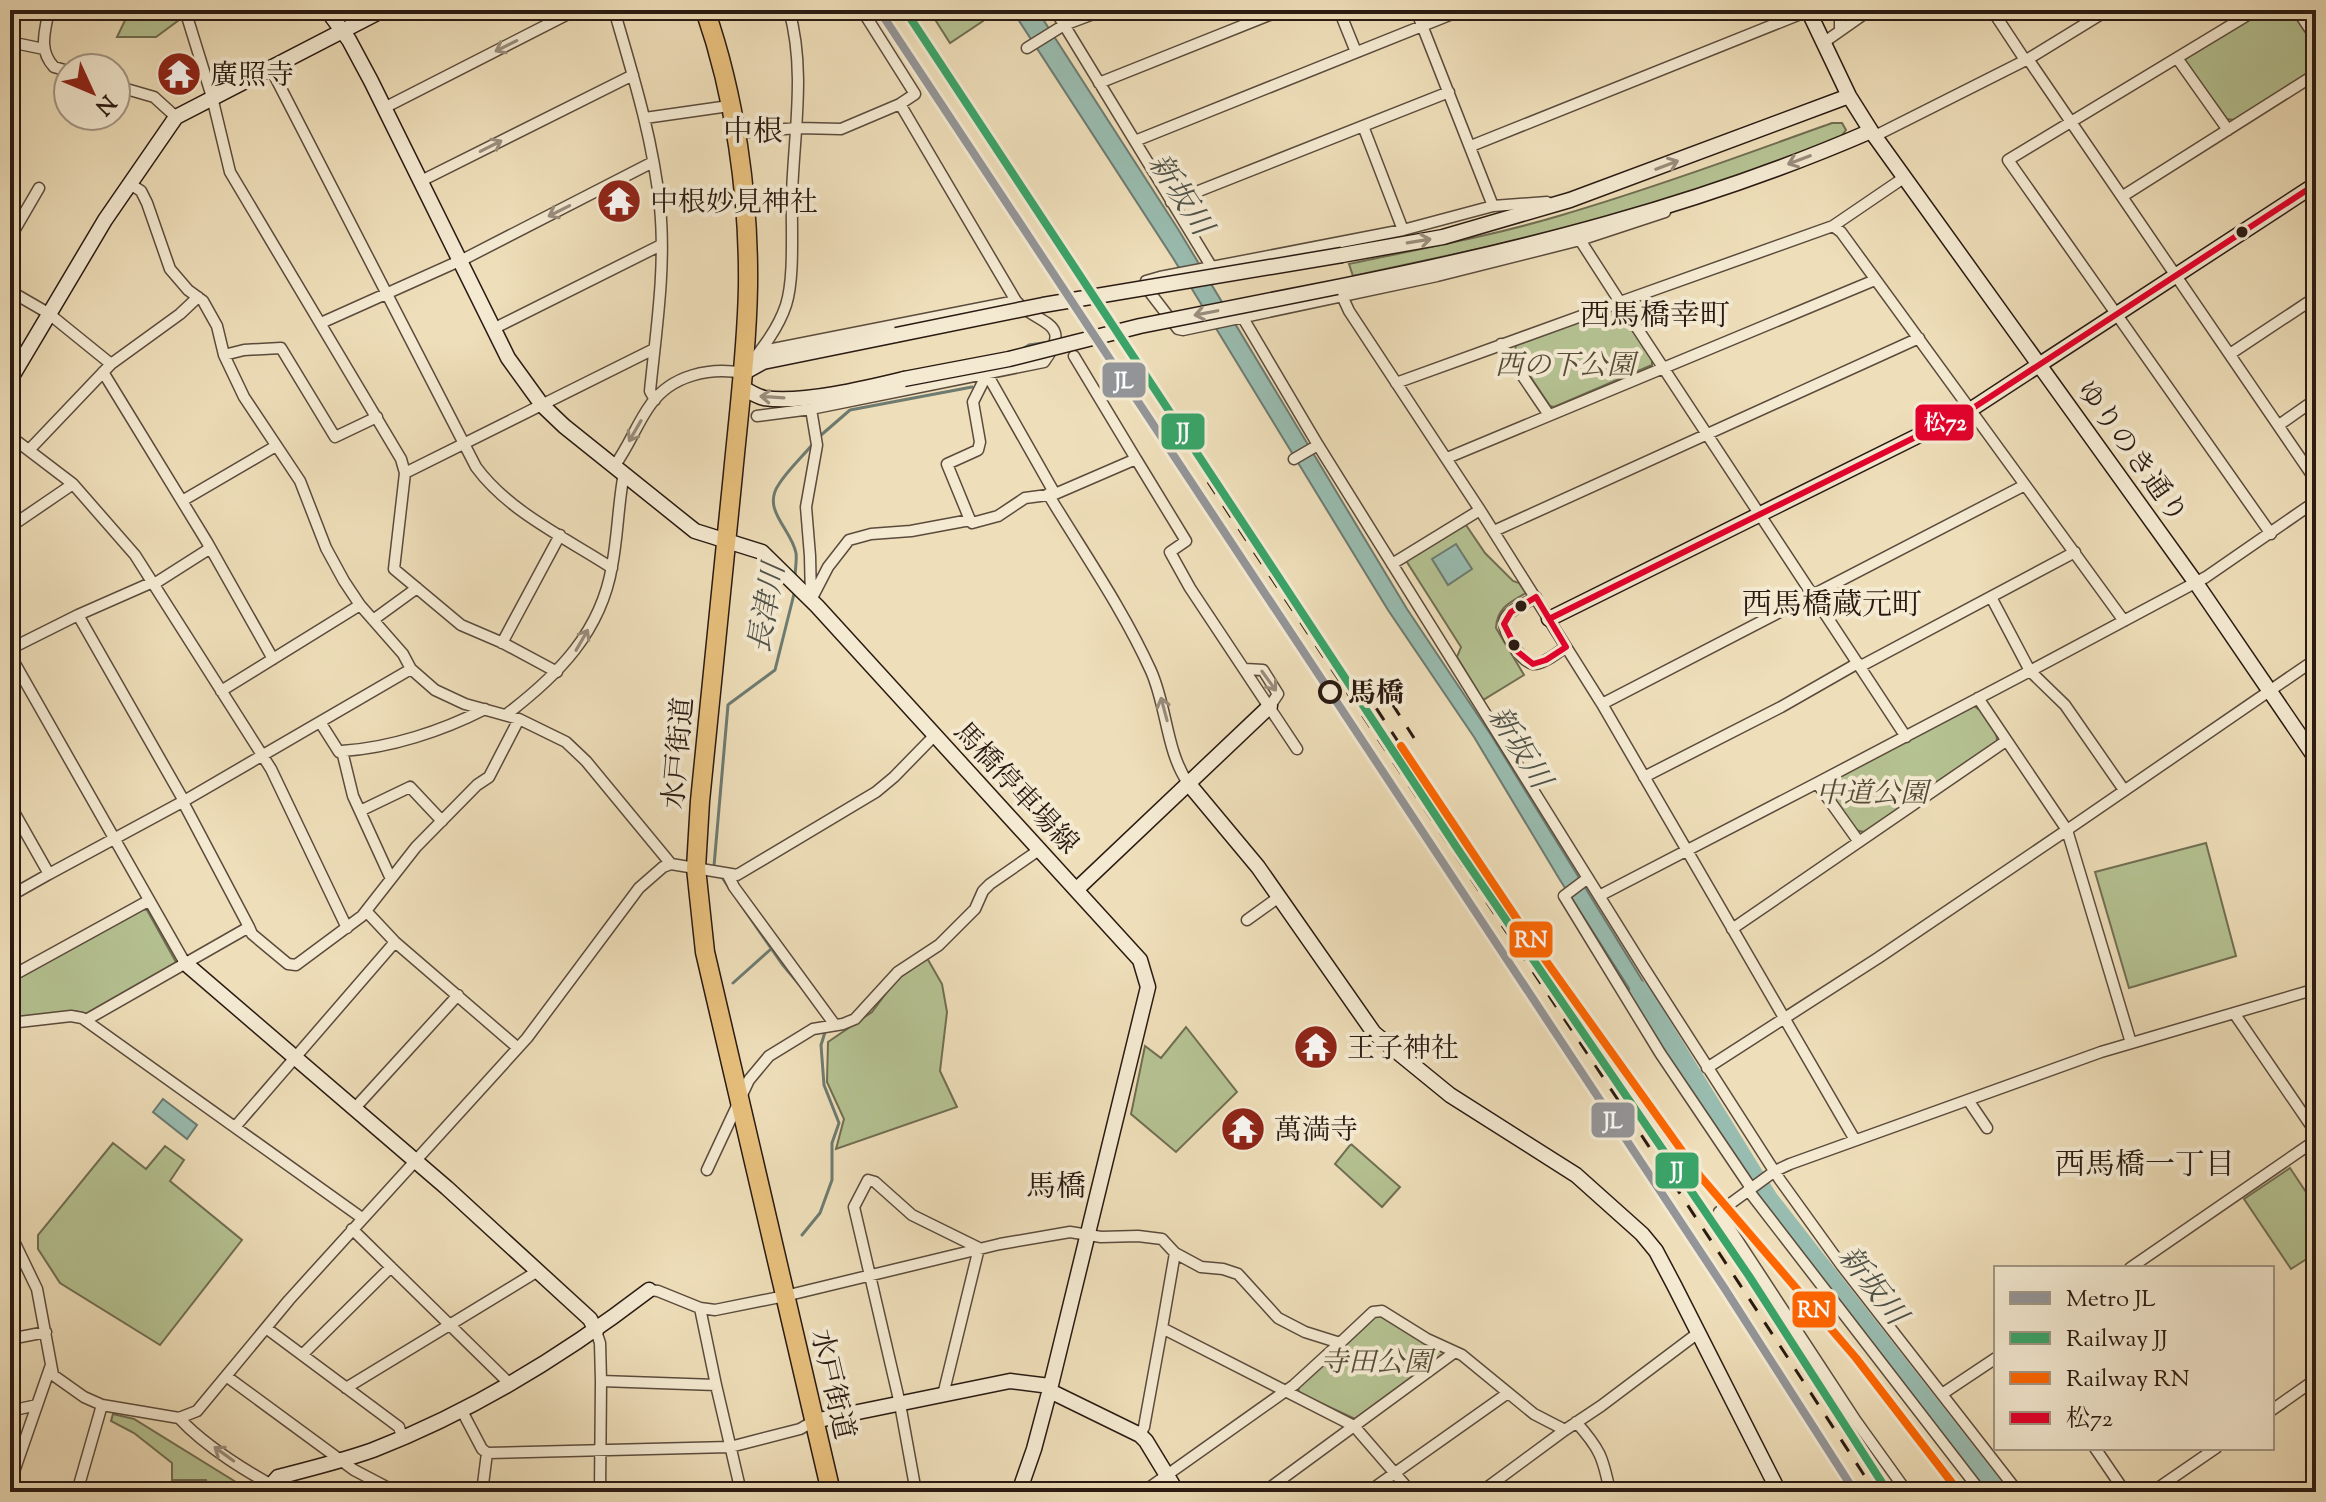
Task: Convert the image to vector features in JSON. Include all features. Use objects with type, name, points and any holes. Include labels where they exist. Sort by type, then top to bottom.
[{"type":"highway","name":"水戸街道","points":[[705,10],[720,59],[734,133],[748,249],[742,380],[705,744],[705,952],[831,1492]]},
{"type":"street","points":[[49,10],[43,40],[47,61],[52,65]]},
{"type":"street","points":[[198,10],[186,13],[212,97],[230,172],[401,459],[405,473],[394,569],[461,625],[557,672]]},
{"type":"street","name":"馬橋停車場線","points":[[327,10],[342,31],[384,108],[493,329],[517,373],[542,405],[695,531],[762,552],[781,569],[1077,889],[1270,706]]},
{"type":"street","points":[[10,380],[105,220],[176,117],[383,10]]},
{"type":"street","points":[[384,108],[576,10]]},
{"type":"street","points":[[614,10],[645,118],[661,209],[659,299],[650,391],[655,400]]},
{"type":"street","points":[[742,380],[769,340],[787,301],[798,128],[794,29],[789,10]]},
{"type":"street","points":[[734,133],[798,128],[841,129],[900,104],[915,94],[862,10]]},
{"type":"street","points":[[1055,10],[1211,266]]},
{"type":"street","points":[[1027,48],[1064,25],[1104,10]]},
{"type":"street","points":[[1245,10],[1250,23]]},
{"type":"street","points":[[1099,83],[1282,10]]},
{"type":"street","points":[[1339,10],[1356,52]]},
{"type":"street","points":[[1416,10],[1493,206]]},
{"type":"street","points":[[1135,141],[1462,10]]},
{"type":"street","points":[[1840,10],[1840,31]]},
{"type":"street","points":[[1823,43],[1870,10]]},
{"type":"street","points":[[1992,10],[2123,196],[2316,481]]},
{"type":"street","points":[[507,714],[557,672],[572,655],[590,624],[606,590],[612,568],[619,469],[655,400],[668,388],[699,373],[728,370],[761,398],[777,399],[871,387],[1009,359],[1140,326],[1340,292],[1580,240],[1654,217],[1873,134],[2027,59],[2108,10]]},
{"type":"street","points":[[2256,10],[2008,160],[2271,534]]},
{"type":"street","points":[[2297,10],[2316,38]]},
{"type":"street","points":[[1471,146],[1808,11]]},
{"type":"street","name":"ゆりのき通り","points":[[1808,11],[1849,96],[1873,134],[2196,583],[2316,759]]},
{"type":"street","points":[[10,42],[44,49]]},
{"type":"street","points":[[2177,58],[2228,130]]},
{"type":"street","points":[[270,67],[464,444],[489,485],[509,502],[612,568]]},
{"type":"street","points":[[2123,196],[2316,74]]},
{"type":"street","points":[[421,181],[633,75]]},
{"type":"street","points":[[132,91],[154,97],[176,117]]},
{"type":"street","points":[[1171,202],[1449,92]]},
{"type":"street","points":[[742,380],[763,362],[1043,305],[1443,237],[1570,200],[1849,96]]},
{"type":"street","points":[[757,416],[811,409],[1044,362],[1056,343],[1052,328],[1016,301],[900,104]]},
{"type":"street","points":[[645,118],[729,106]]},
{"type":"street","points":[[1363,126],[1403,230]]},
{"type":"street","points":[[321,323],[460,261],[653,162]]},
{"type":"street","points":[[1396,383],[1833,226],[1905,177]]},
{"type":"street","points":[[130,184],[141,191],[147,203],[170,269],[198,297],[217,326],[224,355],[244,397],[300,481],[326,548],[360,605],[403,654],[411,669],[435,690],[507,714],[555,734],[572,747],[671,864]]},
{"type":"street","points":[[1549,619],[1970,410],[2316,184]]},
{"type":"street","points":[[11,232],[39,188]]},
{"type":"street","points":[[1570,200],[1493,206],[1403,230],[1174,274],[1146,281],[1145,286],[1178,329],[1208,326],[1552,237],[1719,190]]},
{"type":"street","points":[[1833,226],[1841,232],[2124,621]]},
{"type":"street","points":[[1580,240],[1906,737]]},
{"type":"street","points":[[493,329],[661,245]]},
{"type":"street","points":[[1447,458],[1875,280]]},
{"type":"street","points":[[10,291],[48,313],[111,364]]},
{"type":"street","points":[[1340,292],[1602,704],[1855,1140]]},
{"type":"street","points":[[30,449],[111,364],[180,314],[198,297]]},
{"type":"street","points":[[2230,354],[2316,297]]},
{"type":"street","points":[[742,380],[764,354],[773,349],[1016,301]]},
{"type":"street","points":[[1243,318],[1318,445],[1772,1172],[2018,1492]]},
{"type":"street","points":[[1494,531],[1919,338]]},
{"type":"street","points":[[1501,344],[1549,415]]},
{"type":"street","points":[[224,355],[244,350],[281,348],[335,437],[377,417]]},
{"type":"street","points":[[405,473],[654,349]]},
{"type":"street","points":[[1074,356],[1186,541],[1170,552],[1190,588],[1297,749]]},
{"type":"street","points":[[103,372],[273,659]]},
{"type":"street","points":[[987,374],[1147,663],[1161,696],[1178,764],[1188,783],[1258,867],[1365,1022],[1387,1045],[1450,1095],[1576,1175],[1642,1234],[1656,1251],[1779,1492]]},
{"type":"street","points":[[811,600],[828,567],[849,540],[970,520],[947,464],[978,450],[980,442],[973,402],[987,374]]},
{"type":"street","points":[[2279,425],[2316,399]]},
{"type":"street","points":[[811,409],[817,439],[806,507],[811,600]]},
{"type":"street","points":[[10,436],[73,484],[135,555],[262,755],[347,928]]},
{"type":"street","points":[[1294,459],[1318,445]]},
{"type":"street","points":[[182,501],[276,446]]},
{"type":"street","points":[[972,523],[998,516],[1025,498],[1052,494],[1136,459]]},
{"type":"street","points":[[10,527],[73,484]]},
{"type":"street","points":[[1602,704],[2025,485]]},
{"type":"street","points":[[1599,896],[2196,583],[2316,501]]},
{"type":"street","points":[[1392,564],[1480,510]]},
{"type":"street","points":[[502,643],[560,535]]},
{"type":"street","points":[[209,549],[153,583],[78,615],[10,652],[185,963],[415,1161],[590,1319],[600,1343],[600,1492]]},
{"type":"street","points":[[1644,777],[2075,552]]},
{"type":"street","points":[[373,620],[417,588]]},
{"type":"street","points":[[1536,597],[1509,614],[1503,624],[1504,631],[1522,657],[1533,664],[1566,647]]},
{"type":"street","points":[[1991,597],[2030,671],[2065,705],[2124,790]]},
{"type":"street","points":[[221,691],[360,605]]},
{"type":"street","points":[[78,615],[184,801],[252,934],[288,964],[296,965],[366,911],[442,821],[489,777],[519,719]]},
{"type":"street","points":[[1707,1068],[1890,951],[2316,659]]},
{"type":"street","points":[[10,896],[184,801],[411,669]]},
{"type":"street","points":[[1978,698],[2067,830],[2131,1043]]},
{"type":"street","points":[[320,722],[339,752],[428,732],[462,721],[485,709]]},
{"type":"street","points":[[11,1240],[37,1289],[53,1375],[84,1397],[102,1405],[179,1418],[197,1411],[352,1229],[518,1048],[639,888],[671,864],[727,875],[745,871],[876,792],[934,736]]},
{"type":"street","points":[[1732,929],[2006,741]]},
{"type":"street","points":[[342,751],[353,796],[391,879]]},
{"type":"street","points":[[1817,783],[1859,842]]},
{"type":"street","points":[[360,811],[410,787],[442,821]]},
{"type":"street","points":[[11,811],[49,874]]},
{"type":"street","points":[[707,1170],[749,1080],[769,1056],[813,1029],[855,1019],[898,972],[939,945],[975,909],[983,891],[990,884],[1039,850]]},
{"type":"street","points":[[727,875],[829,1026]]},
{"type":"street","points":[[1588,878],[1564,896],[1660,1053],[1750,1189],[1981,1492]]},
{"type":"street","points":[[1019,1492],[1050,1389],[1148,987],[1146,975],[1134,951],[1077,889]]},
{"type":"street","points":[[1247,920],[1279,897]]},
{"type":"street","points":[[10,977],[148,901]]},
{"type":"street","points":[[366,911],[395,942],[518,1048]]},
{"type":"street","points":[[86,1020],[249,927]]},
{"type":"street","points":[[235,1127],[395,942]]},
{"type":"street","points":[[1907,1492],[1856,1421],[1719,1212],[1772,1172],[1855,1140],[2131,1043],[2316,989]]},
{"type":"street","points":[[354,1109],[458,995]]},
{"type":"street","points":[[2234,1013],[2316,1133]]},
{"type":"street","points":[[10,1021],[71,1016],[86,1020],[362,1218]]},
{"type":"street","points":[[1968,1100],[1987,1128]]},
{"type":"street","points":[[2133,1266],[2316,1140]]},
{"type":"street","points":[[916,1492],[900,1404],[854,1207],[868,1180],[912,1215],[979,1248]]},
{"type":"street","points":[[352,1229],[511,1385]]},
{"type":"street","points":[[278,1489],[278,1477],[340,1460],[402,1437],[511,1385],[596,1331],[649,1290],[700,1308],[715,1310],[979,1248],[1070,1232],[1101,1237],[1162,1239],[1175,1253],[1201,1267],[1238,1274],[1278,1318],[1305,1332],[1340,1343]]},
{"type":"street","points":[[943,1395],[979,1248]]},
{"type":"street","points":[[1140,1435],[1144,1427],[1175,1253]]},
{"type":"street","points":[[302,1355],[391,1267]]},
{"type":"street","points":[[346,1388],[538,1271]]},
{"type":"street","points":[[700,1308],[741,1492]]},
{"type":"street","points":[[1143,1492],[1284,1391],[1378,1309],[1455,1352],[1534,1414],[1565,1430]]},
{"type":"street","points":[[266,1328],[399,1427],[402,1437]]},
{"type":"street","points":[[1162,1328],[1354,1426],[1411,1492]]},
{"type":"street","points":[[10,1339],[46,1332]]},
{"type":"street","points":[[1481,1492],[1698,1333]]},
{"type":"street","points":[[1264,1492],[1455,1352]]},
{"type":"street","points":[[1942,1394],[1994,1359]]},
{"type":"street","points":[[10,1483],[51,1365]]},
{"type":"street","points":[[226,1376],[340,1460],[396,1492]]},
{"type":"street","points":[[2274,1409],[2316,1379]]},
{"type":"street","points":[[601,1381],[716,1385]]},
{"type":"street","points":[[462,1411],[487,1453],[730,1447],[800,1429],[814,1421],[1010,1381],[1039,1382],[1050,1386],[1050,1391],[1140,1435],[1177,1492]]},
{"type":"street","points":[[1368,1492],[1508,1393]]},
{"type":"street","points":[[10,1411],[37,1405]]},
{"type":"street","points":[[77,1492],[102,1405]]},
{"type":"street","points":[[179,1418],[189,1429],[278,1489]]},
{"type":"street","points":[[1576,1422],[1595,1443],[1604,1460],[1610,1492]]},
{"type":"street","points":[[2096,1450],[2125,1492]]},
{"type":"street","points":[[2152,1492],[2213,1450]]},
{"type":"street","points":[[482,1492],[487,1453]]},
{"type":"green space","points":[[130,10],[177,10],[179,20],[156,37],[117,37]]},
{"type":"green space","points":[[929,10],[980,10],[983,21],[950,43]]},
{"type":"green space","points":[[2263,10],[2292,10],[2316,45],[2316,68],[2234,120],[2227,119],[2185,61]]},
{"type":"green space","points":[[1832,123],[1842,123],[1846,130],[1840,138],[1700,190],[1529,238],[1353,276],[1349,264],[1536,223]]},
{"type":"green space","name":"西の下公園","points":[[1611,311],[1621,311],[1652,360],[1652,365],[1554,407],[1550,406],[1515,354],[1516,343]]},
{"type":"green space","points":[[1461,523],[1466,525],[1485,553],[1526,593],[1502,611],[1496,628],[1524,675],[1483,700],[1457,657],[1461,647],[1405,559]]},
{"type":"green space","name":"中道公園","points":[[1974,706],[1990,721],[1997,742],[1864,832],[1855,830],[1828,789],[1830,781]]},
{"type":"green space","points":[[2206,843],[2236,956],[2129,988],[2095,872]]},
{"type":"green space","points":[[142,909],[147,910],[175,965],[89,1014],[74,1011],[18,1018],[15,1015],[11,985],[14,980]]},
{"type":"green space","points":[[927,958],[942,984],[947,1012],[940,1071],[957,1107],[836,1149],[844,1119],[827,1082],[828,1042],[872,1012],[896,980]]},
{"type":"green space","points":[[1186,1027],[1237,1092],[1176,1152],[1131,1114],[1145,1046],[1161,1058]]},
{"type":"green space","points":[[113,1143],[146,1169],[165,1146],[184,1160],[170,1181],[242,1240],[160,1345],[60,1283],[38,1249],[38,1235]]},
{"type":"green space","points":[[1351,1144],[1400,1187],[1382,1207],[1335,1164]]},
{"type":"green space","points":[[2290,1168],[2316,1207],[2316,1253],[2291,1269],[2244,1199]]},
{"type":"green space","name":"寺田公園","points":[[1380,1314],[1442,1350],[1443,1354],[1355,1419],[1299,1393],[1298,1385]]},
{"type":"green space","points":[[113,1414],[134,1419],[252,1492],[209,1492],[206,1480],[172,1480],[172,1463],[134,1433],[111,1421]]},
{"type":"water","points":[[1012,10],[1037,10],[1178,229],[1407,609],[1491,735],[1660,1009],[1646,1015],[1474,737],[1388,610],[1173,258]]},
{"type":"water","points":[[1456,544],[1472,569],[1448,585],[1432,559]]},
{"type":"water","points":[[163,1099],[197,1125],[187,1139],[153,1112]]},
{"type":"waterway","points":[[2008,17],[2019,10]]},
{"type":"waterway","name":"長津川","points":[[1024,348],[1050,342]]},
{"type":"waterway","name":"長津川","points":[[820,436],[850,410],[972,387]]},
{"type":"waterway","name":"長津川","points":[[795,578],[796,553],[775,511],[774,493],[812,445]]},
{"type":"waterway","name":"長津川","points":[[729,704],[775,670],[795,590]]},
{"type":"waterway","points":[[716,869],[728,705]]},
{"type":"waterway","points":[[721,876],[730,889]]},
{"type":"waterway","points":[[739,902],[803,989]]},
{"type":"waterway","points":[[733,983],[771,949]]},
{"type":"waterway","name":"新坂川","points":[[1640,991],[1768,1199],[1997,1492]]},
{"type":"waterway","points":[[802,1235],[820,1213],[832,1180],[832,1143],[839,1123],[824,1085],[821,1045],[826,1029]]},
{"type":"railway","points":[[1208,482],[1875,1492]]},
{"type":"railway","points":[[1377,680],[1414,738]]},
{"type":"railway","points":[[1361,685],[1401,746]]},
{"type":"metro line","name":"JL","points":[[879,10],[1725,1289],[1855,1492]]},
{"type":"rail line","name":"JJ","points":[[905,10],[1459,851],[1749,1276],[1888,1492]]},
{"type":"rail line","name":"RN","points":[[1401,746],[1531,940],[1700,1176],[1856,1358],[1959,1492]]},
{"type":"transit line","name":"松72","points":[[1549,619],[1970,410],[2316,184]]},
{"type":"transit line","name":"松72","points":[[1536,597],[1566,647],[1533,664],[1518,652],[1504,624],[1511,612],[1536,597]]},
{"type":"place","name":"廣照寺","points":[[179,74]]},
{"type":"place","name":"中根妙見神社","points":[[619,201]]},
{"type":"place","name":"馬橋","points":[[1330,692]]},
{"type":"place","name":"王子神社","points":[[1316,1047]]},
{"type":"place","name":"萬満寺","points":[[1243,1129]]},
{"type":"district","name":"中根","points":[[753,131]]},
{"type":"district","name":"西馬橋幸町","points":[[1655,315]]},
{"type":"district","name":"西馬橋蔵元町","points":[[1832,604]]},
{"type":"district","name":"西馬橋一丁目","points":[[2145,1164]]},
{"type":"district","name":"馬橋","points":[[1056,1186]]}]
